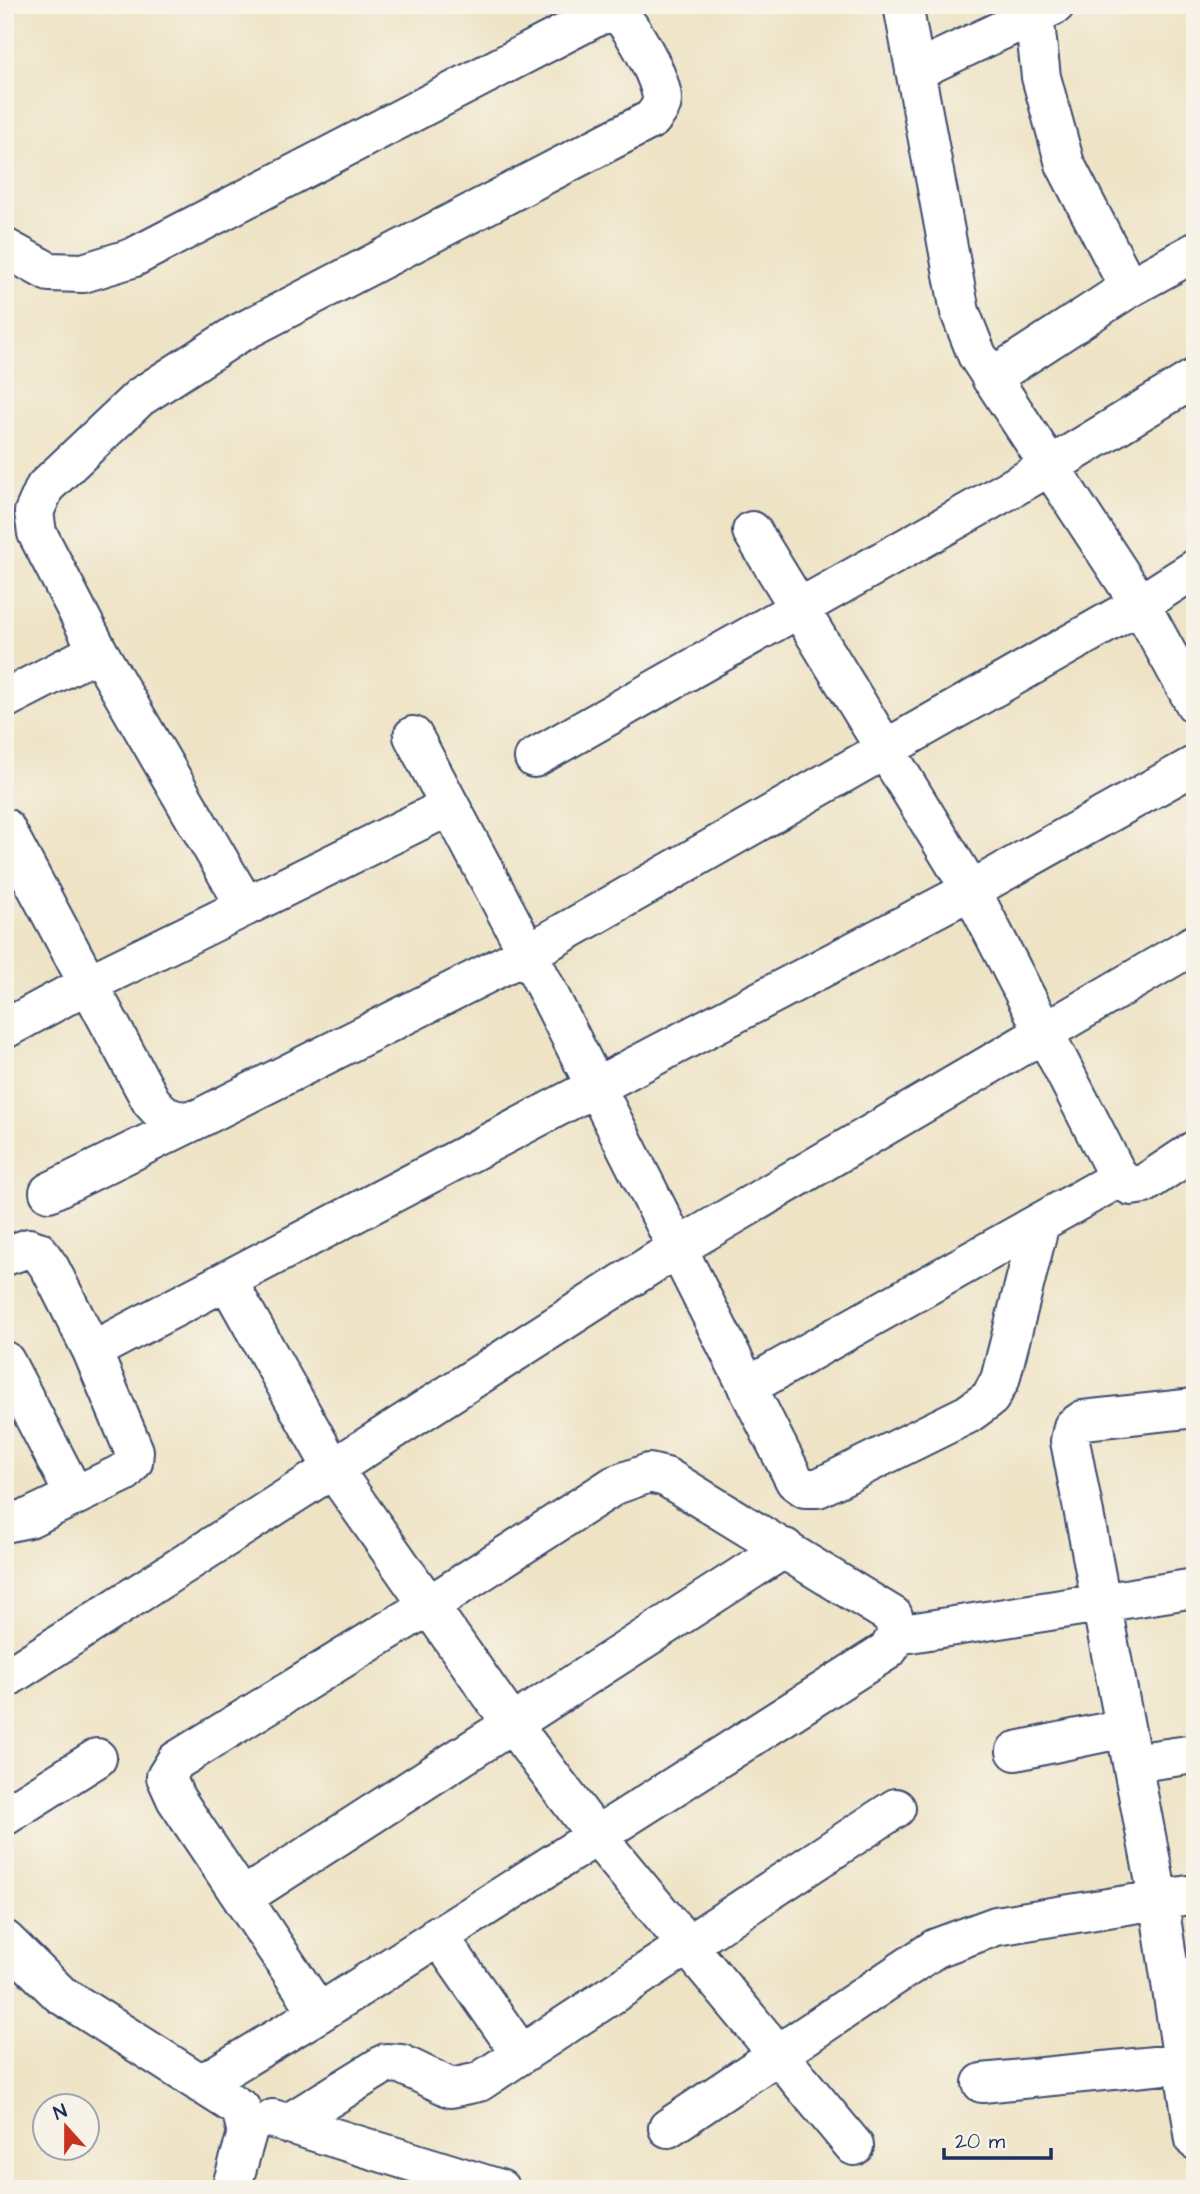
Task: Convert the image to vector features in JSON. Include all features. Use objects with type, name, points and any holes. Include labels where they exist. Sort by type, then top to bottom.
[{"type":"street","points":[[903,5],[960,312],[977,355],[1140,604],[1195,704]]},
{"type":"street","points":[[915,71],[1041,9],[1041,77],[1065,164],[1129,288]]},
{"type":"street","points":[[5,248],[49,272],[83,273],[132,258],[600,15],[617,13],[629,24],[661,90],[662,104],[652,119],[236,335],[189,364],[140,397],[45,487],[34,512],[37,533],[98,651],[245,905]]},
{"type":"street","points":[[991,378],[1129,288],[1195,252]]},
{"type":"street","points":[[534,758],[1049,467],[1195,378]]},
{"type":"street","points":[[752,531],[971,890],[1119,1178],[1131,1186],[1144,1184],[1195,1150]]},
{"type":"street","points":[[49,1192],[528,953],[1140,604],[1195,569]]},
{"type":"street","points":[[5,699],[98,651]]},
{"type":"street","points":[[413,736],[528,953],[795,1481],[805,1488],[818,1488],[968,1414],[990,1398],[1000,1380],[1040,1223]]},
{"type":"street","points":[[92,1351],[971,890],[1195,765]]},
{"type":"street","points":[[5,1029],[245,905],[450,806]]},
{"type":"street","points":[[5,828],[151,1101],[164,1117],[178,1122],[198,1119]]},
{"type":"street","points":[[5,1679],[677,1248],[1195,944]]},
{"type":"street","points":[[747,1387],[1119,1178]]},
{"type":"street","points":[[5,1256],[29,1248],[46,1259],[92,1351],[130,1437],[133,1462],[125,1472],[29,1518],[5,1523]]},
{"type":"street","points":[[227,1280],[333,1469],[512,1724],[595,1835],[854,2146]]},
{"type":"street","points":[[5,1361],[75,1496]]},
{"type":"street","points":[[1195,1408],[1083,1420],[1073,1427],[1070,1441],[1128,1745],[1176,1896],[1195,2140]]},
{"type":"street","points":[[201,2084],[319,2013],[888,1650],[897,1635],[893,1616],[666,1477],[649,1473],[615,1485],[428,1606],[176,1761],[166,1777],[176,1799],[319,2013]]},
{"type":"street","points":[[242,1898],[785,1548]]},
{"type":"street","points":[[897,1635],[1195,1588]]},
{"type":"street","points":[[1016,1751],[1128,1745],[1195,1754]]},
{"type":"street","points":[[5,1816],[97,1758]]},
{"type":"street","points":[[287,2124],[386,2063],[401,2064],[451,2088],[479,2082],[896,1808]]},
{"type":"street","points":[[668,2128],[779,2056],[936,1948],[969,1934],[1176,1896]]},
{"type":"street","points":[[438,1935],[521,2054]]},
{"type":"street","points":[[5,1940],[60,1994],[241,2109],[500,2189]]},
{"type":"street","points":[[982,2083],[1189,2063]]},
{"type":"street","points":[[230,2189],[247,2133],[241,2109]]}]
